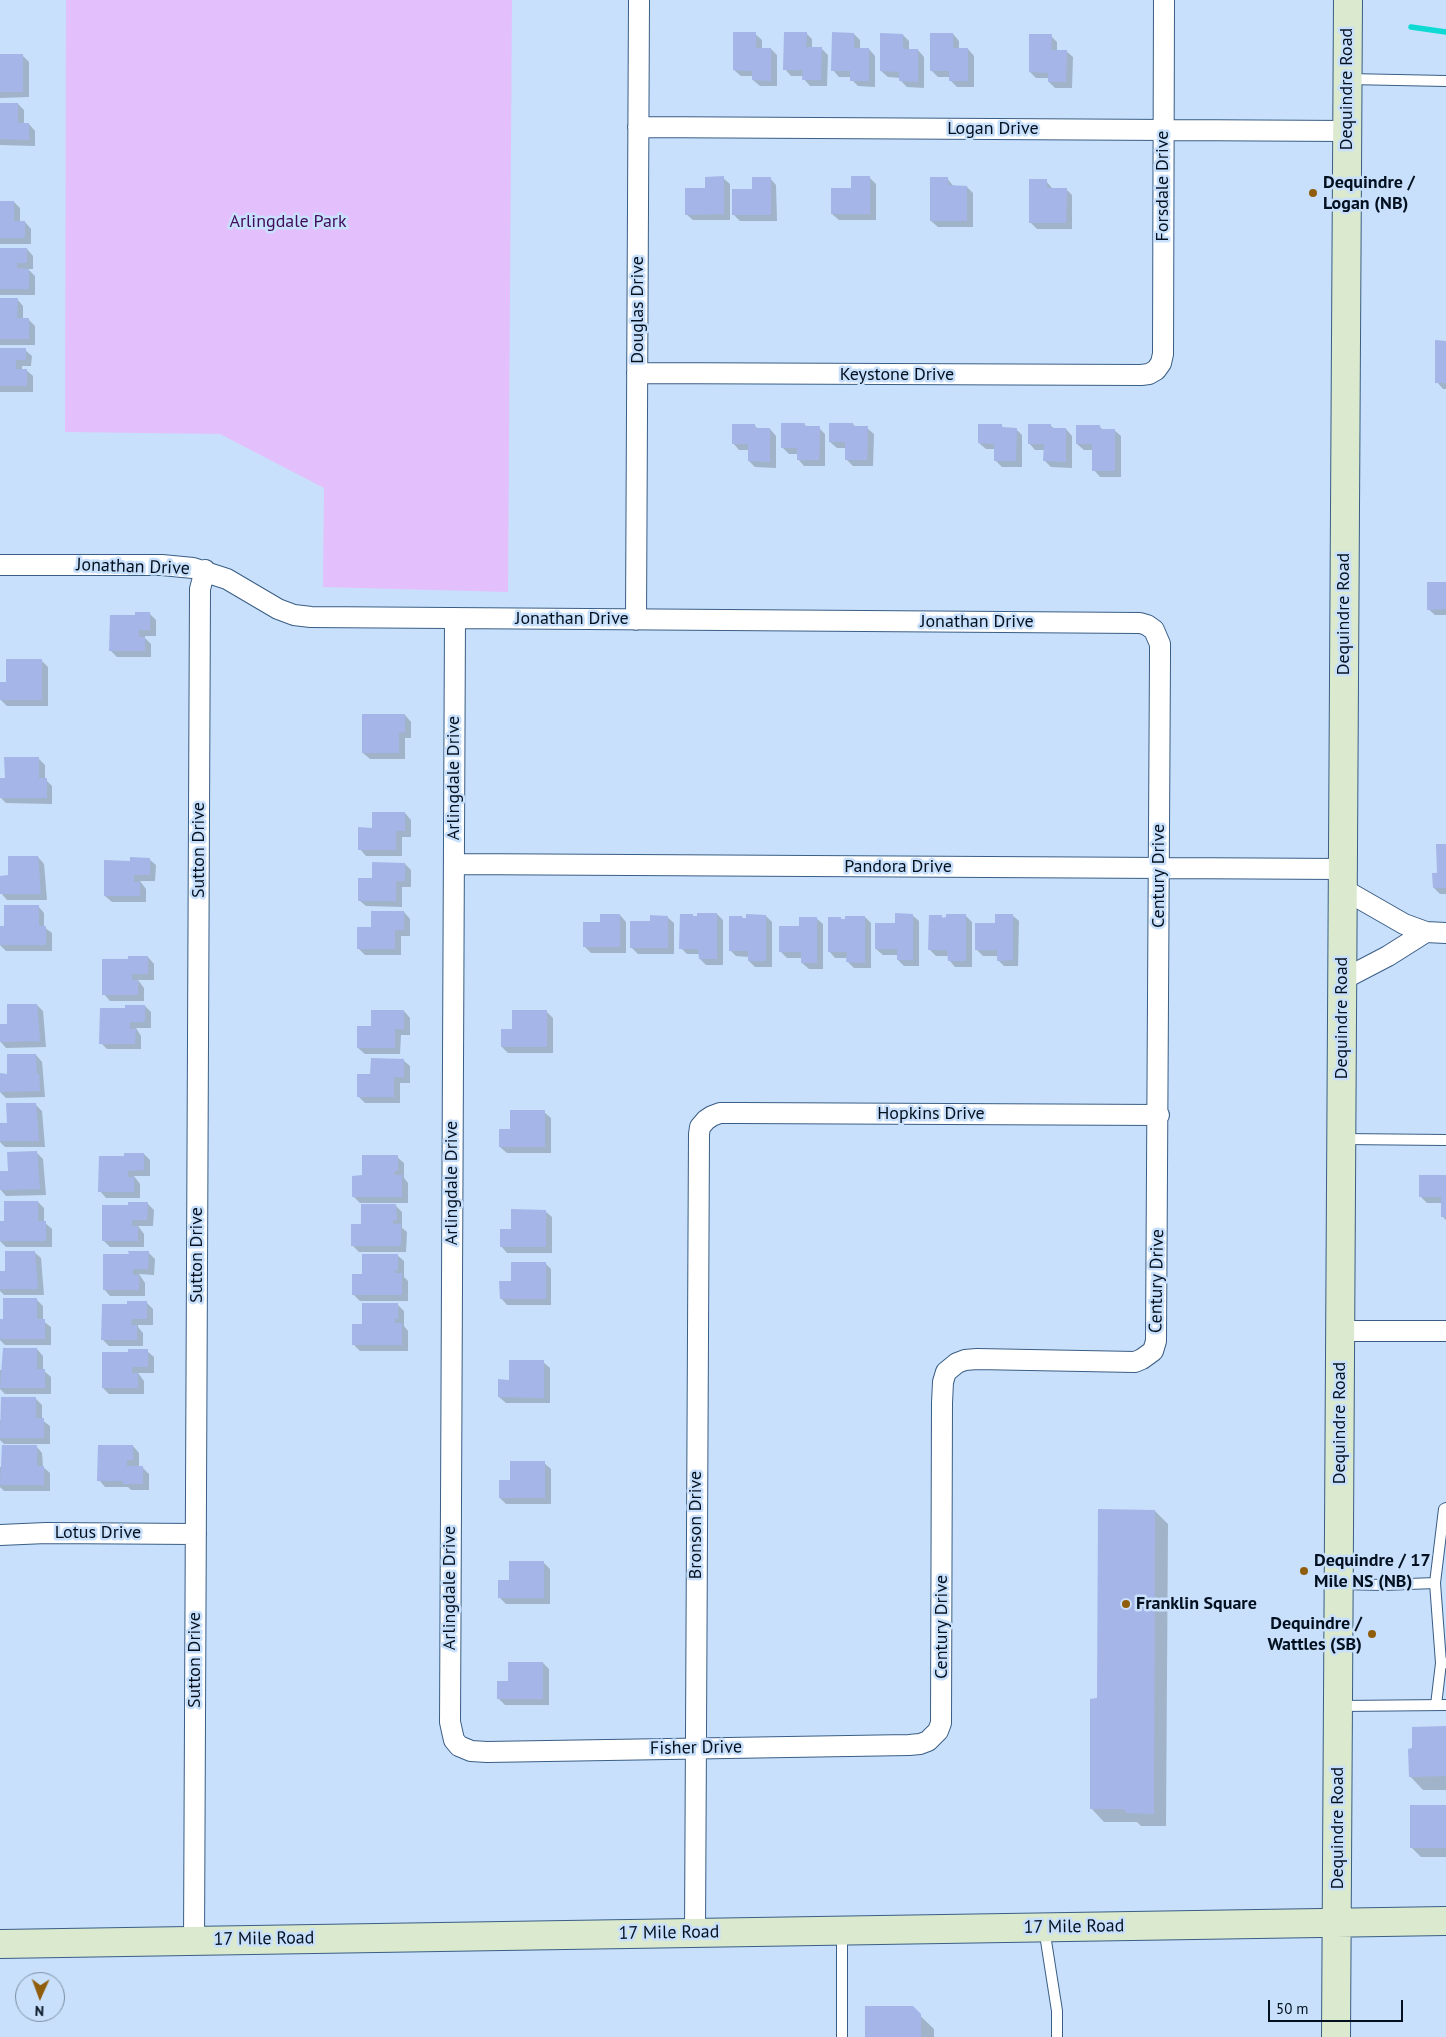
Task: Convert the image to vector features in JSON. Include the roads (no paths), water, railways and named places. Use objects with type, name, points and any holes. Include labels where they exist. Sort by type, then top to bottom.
[{"type":"main road","name":"Dequindre Road","points":[[1336,2037],[1348,0]]},
{"type":"main road","name":"17 Mile Road","points":[[0,1944],[1446,1921]]},
{"type":"street","name":"Douglas Drive","points":[[636,620],[639,0]]},
{"type":"street","name":"Forsdale Drive","points":[[1156,370],[1161,363],[1163,354],[1164,0]]},
{"type":"street","name":"Logan Drive","points":[[638,127],[1347,131]]},
{"type":"street","name":"Keystone Drive","points":[[637,373],[1140,375],[1149,374],[1156,370]]},
{"type":"street","name":"Jonathan Drive","points":[[0,565],[162,565],[205,570],[227,579],[278,609],[311,617],[1140,623],[1148,625],[1154,630]]},
{"type":"street","name":"Sutton Drive","points":[[194,1940],[200,589],[205,570]]},
{"type":"street","name":"Arlingdale Drive","points":[[455,618],[450,1722],[454,1740],[459,1746]]},
{"type":"street","name":"Century Drive","points":[[934,1737],[941,1723],[942,1403],[943,1382],[946,1372],[951,1366],[965,1360],[1136,1362],[1153,1350],[1157,1330],[1160,644],[1154,630]]},
{"type":"street","name":"Pandora Drive","points":[[454,864],[1159,868],[1343,879]]},
{"type":"street","points":[[1343,879],[1392,918],[1426,932],[1446,933]]},
{"type":"street","points":[[1342,980],[1388,956],[1426,932]]},
{"type":"street","name":"Hopkins Drive","points":[[706,1120],[720,1113],[1159,1115]]},
{"type":"street","name":"Bronson Drive","points":[[695,1932],[699,1134],[700,1127],[706,1120]]},
{"type":"street","points":[[1340,1331],[1446,1331]]},
{"type":"street","name":"Lotus Drive","points":[[0,1536],[46,1533],[196,1534]]},
{"type":"street","name":"Fisher Drive","points":[[459,1746],[471,1752],[487,1752],[909,1745],[920,1744],[934,1737]]},
{"type":"lane","points":[[1347,79],[1446,81]]},
{"type":"lane","points":[[1342,1139],[1446,1140]]},
{"type":"lane","points":[[1338,1706],[1441,1705],[1443,1663],[1434,1583],[1444,1509],[1446,1508]]},
{"type":"lane","points":[[1339,1584],[1434,1583]]},
{"type":"lane","points":[[1044,1927],[1057,2011],[1057,2037]]},
{"type":"lane","points":[[842,1930],[842,2037]]},
{"type":"waterway","points":[[1411,27],[1446,32]]},
{"type":"place","name":"Dequindre / Logan (NB)","points":[[1313,193]]},
{"type":"place","name":"Dequindre / 17 Mile NS (NB)","points":[[1304,1571]]},
{"type":"place","name":"Franklin Square","points":[[1126,1604]]},
{"type":"place","name":"Dequindre / Wattles (SB)","points":[[1372,1634]]},
{"type":"park label","name":"Arlingdale Park","points":[[288,222]]}]
